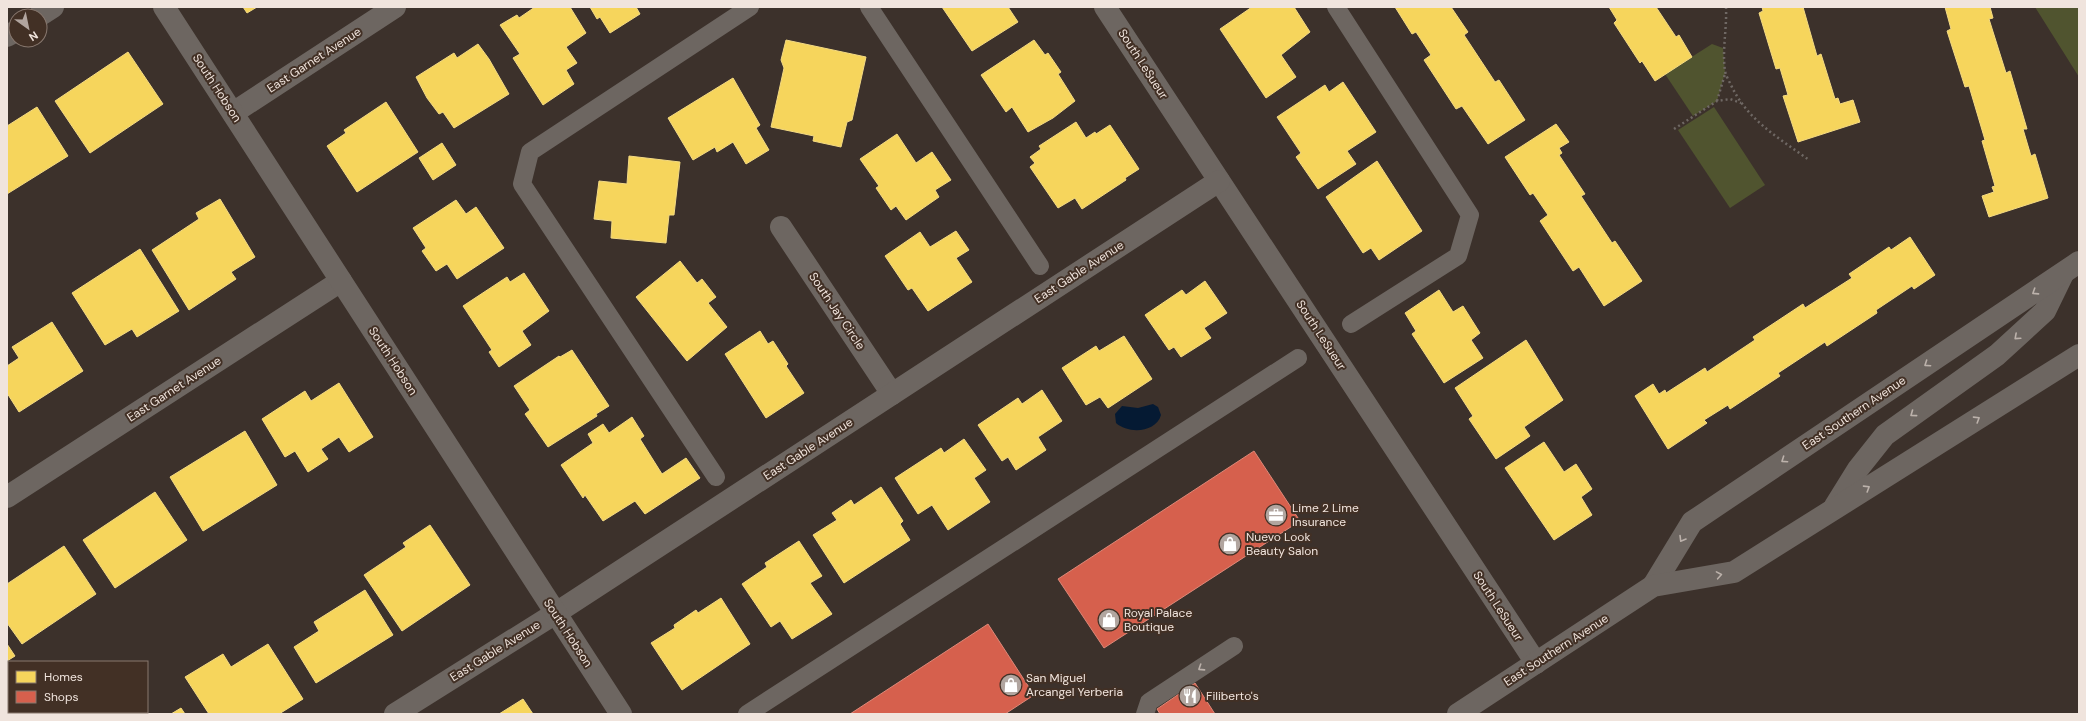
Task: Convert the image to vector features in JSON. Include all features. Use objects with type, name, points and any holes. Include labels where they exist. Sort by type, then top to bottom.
[{"type":"street","name":"South Hobson","points":[[164,7],[621,714]]},
{"type":"street","name":"East Garnet Avenue","points":[[233,113],[395,7]]},
{"type":"street","name":"South LeSueur","points":[[1105,7],[1536,663]]},
{"type":"street","name":"East Gable Avenue","points":[[395,714],[556,613],[1219,181]]},
{"type":"street","name":"South Jay Circle","points":[[781,227],[892,394]]},
{"type":"street","name":"East Southern Avenue","points":[[1653,586],[1692,522],[2072,267]]},
{"type":"street","points":[[1832,510],[1858,469],[1885,435],[1997,355],[2045,311],[2072,267]]},
{"type":"street","name":"East Garnet Avenue","points":[[7,497],[341,281]]},
{"type":"street","name":"East Southern Avenue","points":[[1458,714],[1653,586],[1734,572],[2079,355]]},
{"type":"lane","points":[[716,477],[522,184],[530,152],[750,7]]},
{"type":"lane","points":[[869,7],[1040,266]]},
{"type":"lane","points":[[1336,7],[1470,215],[1458,256],[1352,324]]},
{"type":"lane","points":[[747,714],[1298,358]]},
{"type":"lane","points":[[1145,714],[1149,702],[1234,646]]},
{"type":"path","points":[[1717,101],[1725,73],[1723,48],[1726,7]]},
{"type":"path","points":[[1725,73],[1736,96],[1742,104],[1771,134],[1809,160]]},
{"type":"path","points":[[1674,129],[1717,101],[1730,99],[1742,104]]},
{"type":"green space","points":[[2035,7],[2079,7],[2079,77]]},
{"type":"green space","points":[[1712,44],[1723,48],[1725,73],[1717,101],[1693,116],[1665,74]]},
{"type":"green space","points":[[1714,107],[1765,185],[1730,208],[1678,130]]},
{"type":"water","points":[[1153,404],[1158,407],[1161,415],[1154,425],[1141,430],[1134,430],[1121,427],[1116,423],[1115,414],[1122,406],[1138,408]]},
{"type":"building: Homes","points":[[243,7],[257,7],[247,13]]},
{"type":"building: Homes","points":[[535,7],[570,7],[586,33],[566,47],[577,63],[566,70],[574,84],[543,105],[513,58],[520,54],[500,25],[517,15],[519,18]]},
{"type":"building: Homes","points":[[590,7],[636,7],[640,14],[610,33],[600,17],[597,19]]},
{"type":"building: Homes","points":[[942,7],[1008,7],[1018,22],[972,51]]},
{"type":"building: Homes","points":[[1252,7],[1294,7],[1310,32],[1281,55],[1296,77],[1266,98],[1220,29]]},
{"type":"building: Homes","points":[[1395,7],[1451,7],[1468,32],[1464,35],[1495,82],[1499,80],[1525,120],[1488,144],[1462,106],[1456,109],[1424,60],[1431,55],[1416,32],[1412,34]]},
{"type":"building: Homes","points":[[1609,7],[1656,7],[1676,37],[1679,35],[1692,57],[1655,81],[1642,61],[1640,63],[1614,23],[1617,20]]},
{"type":"building: Homes","points":[[1762,7],[1803,7],[1817,56],[1821,54],[1835,99],[1838,98],[1840,104],[1853,100],[1860,122],[1798,142],[1783,96],[1788,95],[1780,68],[1776,69],[1759,13],[1763,11]]},
{"type":"building: Homes","points":[[1945,7],[1990,7],[1993,18],[1989,19],[2006,73],[2010,71],[2027,129],[2023,129],[2031,156],[2035,154],[2048,198],[1989,217],[1982,196],[1994,192],[1992,187],[1995,186],[1982,141],[1985,140],[1969,86],[1965,87],[1947,31],[1951,29]]},
{"type":"building: Homes","points":[[786,40],[866,57],[852,120],[847,122],[841,147],[813,141],[814,136],[771,127],[784,68],[781,60]]},
{"type":"building: Homes","points":[[1034,40],[1045,55],[1048,53],[1061,72],[1058,74],[1075,101],[1053,118],[1028,132],[1012,107],[1006,112],[981,75]]},
{"type":"building: Homes","points":[[478,44],[489,59],[509,94],[454,128],[443,112],[439,114],[427,98],[416,77],[454,53],[457,58]]},
{"type":"building: Homes","points":[[128,52],[163,104],[90,153],[55,101]]},
{"type":"building: Homes","points":[[733,78],[760,125],[756,128],[769,150],[746,164],[733,142],[717,152],[715,147],[693,160],[668,118]]},
{"type":"building: Homes","points":[[1343,82],[1376,132],[1347,151],[1356,164],[1318,189],[1296,157],[1301,153],[1277,117],[1325,85],[1329,92]]},
{"type":"building: Homes","points":[[386,102],[418,152],[357,192],[327,146],[346,133],[344,130]]},
{"type":"building: Homes","points":[[37,107],[68,156],[7,194],[7,126]]},
{"type":"building: Homes","points":[[1076,122],[1086,138],[1095,132],[1096,134],[1110,125],[1139,169],[1125,178],[1126,180],[1082,209],[1075,198],[1058,208],[1030,167],[1035,163],[1030,157],[1041,149],[1039,146]]},
{"type":"building: Homes","points":[[1556,124],[1569,142],[1559,148],[1562,153],[1559,155],[1585,194],[1581,196],[1612,243],[1615,241],[1642,281],[1604,306],[1579,267],[1573,271],[1540,221],[1548,215],[1533,193],[1530,195],[1505,157]]},
{"type":"building: Homes","points":[[897,134],[916,163],[932,152],[951,180],[935,190],[939,197],[906,220],[896,206],[891,210],[876,188],[879,186],[860,159]]},
{"type":"building: Homes","points":[[442,143],[456,165],[433,180],[419,158]]},
{"type":"building: Homes","points":[[629,156],[680,162],[674,215],[669,215],[666,243],[611,238],[612,221],[594,219],[599,181],[627,184]]},
{"type":"building: Homes","points":[[1377,161],[1422,231],[1379,260],[1371,248],[1363,253],[1326,197]]},
{"type":"building: Homes","points":[[220,199],[255,257],[231,272],[236,279],[189,310],[152,250],[199,219],[196,213]]},
{"type":"building: Homes","points":[[456,200],[466,214],[476,207],[504,248],[457,279],[447,264],[436,271],[422,251],[426,248],[413,228]]},
{"type":"building: Homes","points":[[956,231],[969,250],[956,258],[972,282],[928,311],[912,288],[908,290],[885,256],[920,232],[930,247]]},
{"type":"building: Homes","points":[[1910,237],[1935,275],[1914,289],[1912,286],[1876,310],[1877,313],[1827,346],[1825,342],[1778,373],[1780,376],[1730,409],[1728,405],[1704,420],[1707,423],[1668,449],[1635,396],[1653,384],[1659,394],[1665,390],[1666,393],[1705,368],[1707,372],[1755,340],[1753,337],[1803,304],[1805,308],[1852,278],[1849,274],[1889,247],[1891,250]]},
{"type":"building: Homes","points":[[140,249],[179,311],[137,337],[132,329],[105,345],[72,293]]},
{"type":"building: Homes","points":[[680,261],[697,283],[702,279],[716,297],[708,303],[727,327],[687,361],[636,297]]},
{"type":"building: Homes","points":[[524,273],[549,311],[522,331],[531,345],[499,367],[489,352],[492,350],[463,306],[507,277],[510,282]]},
{"type":"building: Homes","points":[[1205,281],[1227,313],[1204,328],[1211,338],[1181,357],[1174,347],[1169,350],[1145,315],[1182,290],[1186,295]]},
{"type":"building: Homes","points":[[1439,290],[1453,312],[1463,306],[1480,333],[1471,340],[1483,358],[1444,383],[1412,334],[1416,331],[1405,313]]},
{"type":"building: Homes","points":[[52,322],[83,371],[19,412],[7,393],[7,366],[19,358],[12,347]]},
{"type":"building: Homes","points":[[760,331],[768,344],[773,341],[788,364],[786,366],[804,393],[766,418],[725,354]]},
{"type":"building: Homes","points":[[1124,336],[1152,379],[1108,408],[1100,397],[1086,405],[1062,368],[1096,346],[1099,351]]},
{"type":"building: Homes","points":[[1526,340],[1563,400],[1524,427],[1530,436],[1496,459],[1469,419],[1473,416],[1455,388]]},
{"type":"building: Homes","points":[[572,350],[609,406],[596,414],[597,416],[548,447],[525,414],[530,410],[514,386],[559,356],[560,357]]},
{"type":"building: Homes","points":[[339,383],[373,437],[349,452],[339,437],[321,449],[328,459],[308,472],[295,451],[285,457],[262,419],[305,391],[311,401]]},
{"type":"building: Homes","points":[[1042,390],[1062,421],[1038,437],[1046,450],[1016,470],[1008,457],[1002,461],[978,425],[1018,398],[1022,404]]},
{"type":"building: Homes","points":[[632,417],[644,436],[640,439],[662,474],[686,458],[700,478],[645,514],[635,501],[603,521],[585,495],[583,498],[561,465],[593,443],[588,434],[603,424],[609,433]]},
{"type":"building: Homes","points":[[245,431],[277,485],[203,531],[170,477]]},
{"type":"building: Homes","points":[[964,439],[986,470],[974,478],[990,502],[948,530],[932,505],[918,514],[895,478],[941,448],[944,453]]},
{"type":"building: Homes","points":[[1544,442],[1564,472],[1576,464],[1592,489],[1581,497],[1592,515],[1554,540],[1505,468]]},
{"type":"building: Homes","points":[[881,487],[903,521],[900,524],[910,540],[844,583],[813,535],[837,520],[832,513],[851,500],[854,505]]},
{"type":"building: Homes","points":[[155,492],[187,540],[115,588],[83,540]]},
{"type":"building: Homes","points":[[430,525],[470,585],[402,631],[364,575],[406,547],[403,543]]},
{"type":"building: Homes","points":[[799,541],[822,576],[810,583],[832,614],[792,639],[780,621],[771,627],[742,584],[767,567],[765,563]]},
{"type":"building: Homes","points":[[64,546],[96,594],[22,644],[7,623],[7,584]]},
{"type":"building: Homes","points":[[365,590],[393,635],[316,683],[294,647],[319,631],[314,622]]},
{"type":"building: Homes","points":[[721,598],[750,644],[682,690],[651,643],[675,628],[674,625],[696,610],[698,613]]},
{"type":"building: Homes","points":[[7,644],[15,656],[7,661]]},
{"type":"building: Homes","points":[[268,644],[303,699],[279,714],[209,714],[185,677],[223,654],[231,667]]},
{"type":"building: Homes","points":[[523,699],[533,714],[499,714]]},
{"type":"building: Homes","points":[[181,708],[185,714],[171,714]]},
{"type":"building: Shops","points":[[1254,451],[1300,521],[1104,648],[1058,579]]},
{"type":"building: Shops","points":[[988,624],[1034,695],[1005,714],[850,714]]},
{"type":"building: Shops","name":"Filiberto's","points":[[1195,683],[1215,714],[1160,714],[1157,709]]},
{"type":"place","name":"Lime 2 Lime Insurance","points":[[1276,515]]},
{"type":"place","name":"Nuevo Look Beauty Salon","points":[[1230,544]]},
{"type":"place","name":"Royal Palace Boutique","points":[[1109,620]]},
{"type":"place","name":"San Miguel Arcangel Yerberia","points":[[1011,685]]},
{"type":"place","name":"Filiberto's","points":[[1190,696]]}]
